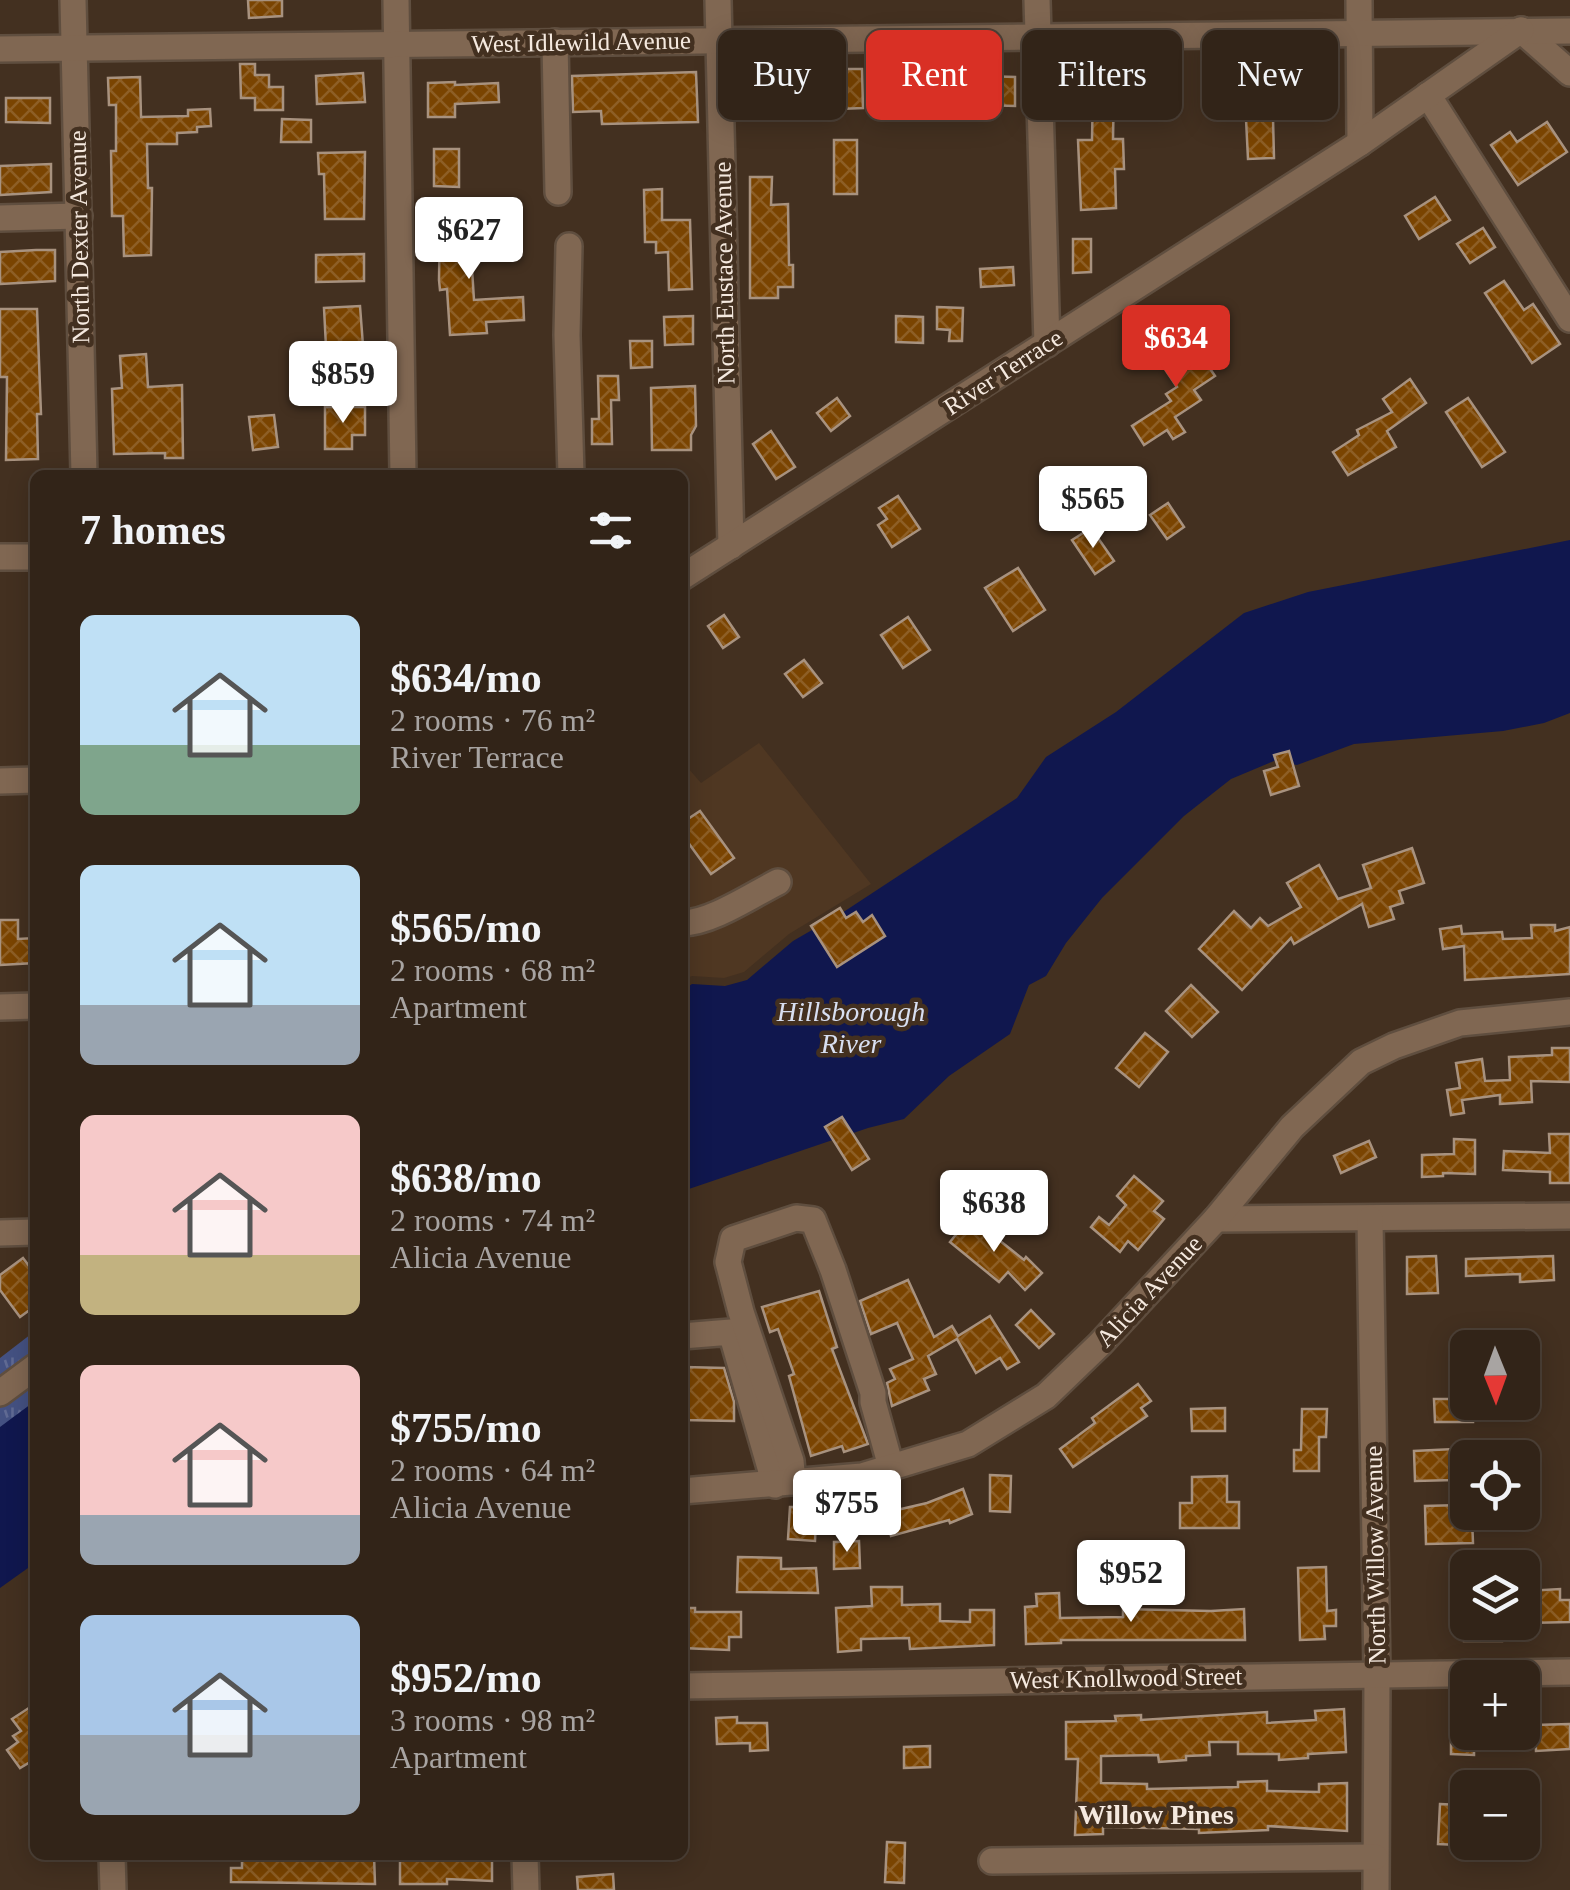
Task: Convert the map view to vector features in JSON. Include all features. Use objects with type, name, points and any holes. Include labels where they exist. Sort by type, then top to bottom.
[{"type":"street","name":"North Dexter Avenue","points":[[74,0],[84,470]]},
{"type":"street","points":[[396,0],[403,470]]},
{"type":"street","name":"North Eustace Avenue","points":[[718,0],[719,30]]},
{"type":"street","points":[[1038,0],[1038,30]]},
{"type":"street","points":[[1359,0],[1360,143]]},
{"type":"street","points":[[1521,30],[1570,74]]},
{"type":"street","name":"River Terrace","points":[[688,573],[1360,143],[1521,30]]},
{"type":"street","name":"West Idlewild Avenue","points":[[1182,34],[1570,31]]},
{"type":"street","name":"West Idlewild Avenue","points":[[846,38],[1022,36]]},
{"type":"street","name":"West Idlewild Avenue","points":[[0,49],[718,40]]},
{"type":"street","points":[[556,42],[558,192]]},
{"type":"street","points":[[1428,95],[1570,319]]},
{"type":"street","name":"North Eustace Avenue","points":[[721,120],[731,546]]},
{"type":"street","points":[[1040,120],[1047,344]]},
{"type":"street","points":[[0,218],[79,216]]},
{"type":"street","points":[[569,246],[571,470]]},
{"type":"street","points":[[0,557],[30,557]]},
{"type":"street","points":[[0,781],[30,780]]},
{"type":"street","points":[[688,923],[778,882]]},
{"type":"street","points":[[0,1006],[30,1006]]},
{"type":"street","name":"Alicia Avenue","points":[[688,1491],[862,1476],[968,1444],[1046,1396],[1114,1330],[1216,1219],[1292,1126],[1361,1062],[1460,1023],[1570,1012]]},
{"type":"street","points":[[1216,1219],[1570,1216]]},
{"type":"street","points":[[784,1484],[771,1394],[741,1312],[728,1262],[733,1239],[796,1218],[813,1220],[833,1270],[874,1393],[890,1467]]},
{"type":"street","name":"North Willow Avenue","points":[[1370,1220],[1376,1890]]},
{"type":"street","points":[[0,1233],[30,1232]]},
{"type":"street","points":[[688,1336],[731,1332],[784,1484]]},
{"type":"street","points":[[0,1393],[30,1371]]},
{"type":"street","name":"West Knollwood Street","points":[[688,1686],[1570,1672]]},
{"type":"street","points":[[992,1861],[1375,1857]]},
{"type":"street","points":[[112,1860],[113,1890]]},
{"type":"street","points":[[525,1860],[526,1890]]},
{"type":"shaded area","points":[[759,743],[871,884],[789,934],[744,972],[724,978],[688,978],[688,768],[701,783]]},
{"type":"green space","points":[[30,1335],[30,1413],[0,1435],[0,1358]]},
{"type":"water","name":"Hillsborough River","points":[[1570,540],[1570,713],[1503,731],[1354,744],[1297,765],[1274,761],[1231,779],[1184,816],[1102,898],[1046,976],[1029,985],[1010,1034],[949,1076],[904,1119],[688,1189],[688,987],[725,986],[747,980],[793,941],[1017,798],[1046,757],[1116,712],[1244,613],[1308,592]]},
{"type":"water","points":[[30,1405],[30,1567],[0,1588],[0,1427]]},
{"type":"building","points":[[248,0],[282,0],[282,16],[249,18]]},
{"type":"building","points":[[240,64],[255,64],[255,75],[269,75],[269,87],[283,87],[283,110],[255,110],[255,98],[241,98]]},
{"type":"building","points":[[846,69],[862,69],[863,108],[846,109]]},
{"type":"building","points":[[696,72],[698,122],[602,124],[601,111],[573,112],[572,76]]},
{"type":"building","points":[[363,73],[365,102],[317,104],[316,76]]},
{"type":"building","points":[[140,77],[141,117],[188,116],[188,110],[210,109],[211,126],[197,127],[197,132],[177,133],[177,144],[147,144],[148,188],[152,188],[151,255],[124,256],[123,216],[112,216],[111,151],[116,151],[116,105],[109,105],[108,78]]},
{"type":"building","points":[[1002,77],[1015,77],[1015,106],[1002,106]]},
{"type":"building","points":[[428,83],[498,83],[499,102],[455,104],[455,117],[428,117]]},
{"type":"building","points":[[6,98],[50,98],[50,123],[6,122]]},
{"type":"building","points":[[282,119],[311,120],[311,142],[281,142]]},
{"type":"building","points":[[1092,120],[1113,120],[1113,139],[1123,139],[1124,169],[1115,169],[1116,208],[1081,210],[1078,140],[1092,140]]},
{"type":"building","points":[[1246,120],[1273,120],[1274,158],[1248,159]]},
{"type":"building","points":[[1547,122],[1567,152],[1518,185],[1491,145],[1510,132],[1517,142]]},
{"type":"building","points":[[834,140],[857,140],[857,194],[834,194]]},
{"type":"building","points":[[434,149],[459,149],[459,187],[434,186]]},
{"type":"building","points":[[365,152],[364,219],[325,219],[324,174],[319,174],[318,153]]},
{"type":"building","points":[[51,164],[51,192],[0,195],[0,166]]},
{"type":"building","points":[[750,177],[772,177],[771,205],[788,204],[793,287],[778,287],[778,298],[750,298]]},
{"type":"building","points":[[662,189],[662,220],[690,220],[692,289],[669,290],[668,252],[656,253],[656,242],[645,242],[644,190]]},
{"type":"building","points":[[1435,197],[1450,220],[1419,239],[1405,216]]},
{"type":"building","points":[[440,216],[461,217],[461,233],[490,235],[489,254],[471,253],[474,300],[523,297],[524,320],[486,322],[487,333],[450,335],[447,289],[440,290],[439,280]]},
{"type":"building","points":[[1483,228],[1495,247],[1470,263],[1457,244]]},
{"type":"building","points":[[1073,239],[1091,239],[1091,272],[1073,273]]},
{"type":"building","points":[[55,250],[55,281],[0,284],[0,252]]},
{"type":"building","points":[[364,254],[364,281],[316,282],[316,255]]},
{"type":"building","points":[[1013,267],[1014,285],[981,287],[980,269]]},
{"type":"building","points":[[1504,281],[1524,310],[1533,304],[1560,344],[1532,363],[1485,293]]},
{"type":"building","points":[[360,306],[365,372],[307,375],[305,348],[326,347],[324,308]]},
{"type":"building","points":[[937,307],[963,308],[962,341],[949,341],[950,330],[937,329]]},
{"type":"building","points":[[0,309],[37,309],[41,414],[37,414],[38,459],[6,460],[7,377],[0,377]]},
{"type":"building","points":[[693,316],[693,344],[665,345],[664,317]]},
{"type":"building","points":[[896,316],[923,317],[923,343],[896,342]]},
{"type":"building","points":[[1187,335],[1215,376],[1194,390],[1201,400],[1175,417],[1185,432],[1173,439],[1167,430],[1144,445],[1132,426],[1171,401],[1166,394],[1177,387],[1156,356]]},
{"type":"building","points":[[630,341],[652,341],[652,367],[631,368]]},
{"type":"building","points":[[146,354],[148,387],[182,385],[183,458],[165,458],[165,453],[114,454],[112,389],[122,388],[120,356]]},
{"type":"building","points":[[598,376],[618,376],[619,400],[611,400],[612,444],[592,444],[592,419],[599,419]]},
{"type":"building","points":[[1410,379],[1426,403],[1387,431],[1396,447],[1348,475],[1333,452],[1359,435],[1357,430],[1392,412],[1383,399]]},
{"type":"building","points":[[695,386],[696,426],[691,435],[691,450],[652,450],[651,388]]},
{"type":"building","points":[[837,398],[850,416],[831,431],[817,413]]},
{"type":"building","points":[[1468,398],[1505,452],[1482,467],[1446,412]]},
{"type":"building","points":[[325,407],[365,407],[365,435],[352,435],[352,449],[325,449]]},
{"type":"building","points":[[274,415],[278,447],[253,450],[249,417]]},
{"type":"building","points":[[771,431],[795,467],[776,479],[753,444]]},
{"type":"building","points":[[898,496],[920,529],[892,547],[878,525],[887,519],[879,508]]},
{"type":"building","points":[[1168,503],[1184,527],[1167,539],[1150,515]]},
{"type":"building","points":[[1091,528],[1114,561],[1095,574],[1072,540]]},
{"type":"building","points":[[1018,568],[1045,610],[1013,631],[985,588]]},
{"type":"building","points":[[724,615],[739,637],[723,648],[708,626]]},
{"type":"building","points":[[908,617],[930,650],[903,668],[881,635]]},
{"type":"building","points":[[804,660],[822,683],[803,697],[785,674]]},
{"type":"building","points":[[1289,751],[1299,786],[1271,795],[1264,771],[1278,767],[1274,755]]},
{"type":"building","points":[[700,811],[734,858],[711,874],[688,842],[688,819]]},
{"type":"building","points":[[1412,848],[1424,883],[1399,891],[1403,903],[1390,907],[1394,919],[1369,927],[1362,904],[1294,944],[1291,938],[1242,990],[1199,949],[1234,911],[1251,928],[1260,918],[1268,926],[1301,907],[1287,883],[1319,865],[1338,899],[1371,888],[1363,865]]},
{"type":"building","points":[[840,908],[846,918],[856,912],[863,922],[872,915],[885,936],[837,967],[811,926]]},
{"type":"building","points":[[0,920],[18,920],[18,939],[30,938],[30,963],[0,965]]},
{"type":"building","points":[[1531,925],[1555,925],[1555,931],[1570,927],[1570,974],[1465,980],[1464,946],[1443,949],[1440,929],[1461,926],[1462,934],[1502,932],[1503,939],[1532,938]]},
{"type":"building","points":[[1191,985],[1218,1012],[1192,1037],[1166,1011]]},
{"type":"building","points":[[1145,1033],[1168,1052],[1139,1087],[1116,1068]]},
{"type":"building","points":[[1552,1048],[1570,1048],[1570,1082],[1531,1081],[1532,1102],[1500,1104],[1500,1095],[1462,1100],[1464,1113],[1451,1115],[1447,1090],[1460,1088],[1456,1063],[1482,1059],[1485,1081],[1510,1080],[1509,1057],[1552,1055]]},
{"type":"building","points":[[842,1117],[869,1159],[852,1170],[825,1127]]},
{"type":"building","points":[[1549,1134],[1570,1134],[1570,1183],[1550,1183],[1550,1172],[1503,1170],[1504,1151],[1550,1153]]},
{"type":"building","points":[[1454,1139],[1475,1140],[1475,1174],[1422,1177],[1422,1155],[1454,1154]]},
{"type":"building","points":[[1369,1141],[1376,1157],[1341,1173],[1334,1156]]},
{"type":"building","points":[[1134,1176],[1163,1201],[1154,1211],[1164,1219],[1138,1250],[1128,1241],[1120,1252],[1091,1227],[1099,1217],[1109,1225],[1126,1205],[1117,1196]]},
{"type":"building","points":[[970,1217],[1042,1273],[1025,1290],[1008,1272],[999,1282],[950,1242]]},
{"type":"building","points":[[1436,1256],[1438,1293],[1407,1294],[1407,1257]]},
{"type":"building","points":[[1553,1256],[1554,1280],[1520,1282],[1520,1274],[1466,1276],[1466,1259]]},
{"type":"building","points":[[23,1258],[30,1267],[30,1310],[20,1317],[0,1290],[0,1275]]},
{"type":"building","points":[[908,1280],[934,1337],[952,1326],[958,1336],[990,1316],[1019,1362],[1007,1369],[1000,1358],[976,1373],[957,1339],[928,1356],[936,1374],[924,1379],[929,1390],[892,1406],[887,1383],[895,1379],[890,1369],[913,1359],[897,1323],[871,1334],[860,1301]]},
{"type":"building","points":[[819,1291],[837,1347],[832,1349],[868,1444],[844,1452],[842,1446],[811,1456],[789,1376],[794,1374],[778,1329],[770,1332],[762,1307]]},
{"type":"building","points":[[1031,1310],[1054,1334],[1039,1348],[1016,1325]]},
{"type":"building","points":[[688,1367],[724,1368],[734,1402],[734,1421],[688,1420]]},
{"type":"building","points":[[1138,1384],[1151,1401],[1141,1408],[1147,1416],[1073,1467],[1060,1449],[1095,1423],[1092,1418]]},
{"type":"building","points":[[1434,1399],[1450,1399],[1450,1420],[1473,1422],[1435,1422]]},
{"type":"building","points":[[1225,1408],[1225,1431],[1192,1431],[1191,1409]]},
{"type":"building","points":[[1302,1409],[1327,1409],[1326,1437],[1319,1437],[1319,1471],[1294,1471],[1294,1450],[1301,1450]]},
{"type":"building","points":[[1450,1449],[1450,1480],[1415,1481],[1414,1451]]},
{"type":"building","points":[[990,1475],[1011,1476],[1010,1512],[990,1511]]},
{"type":"building","points":[[1227,1476],[1227,1502],[1239,1502],[1239,1528],[1180,1528],[1180,1503],[1192,1503],[1192,1477]]},
{"type":"building","points":[[963,1489],[972,1514],[891,1536],[884,1513]]},
{"type":"building","points":[[1450,1505],[1450,1530],[1472,1530],[1473,1543],[1426,1544],[1425,1506]]},
{"type":"building","points":[[790,1507],[803,1507],[803,1518],[816,1519],[815,1541],[788,1539]]},
{"type":"building","points":[[859,1541],[860,1568],[834,1569],[834,1542]]},
{"type":"building","points":[[738,1557],[781,1558],[781,1569],[816,1568],[818,1593],[737,1592]]},
{"type":"building","points":[[1326,1567],[1327,1611],[1336,1610],[1336,1626],[1324,1626],[1325,1639],[1300,1640],[1298,1568]]},
{"type":"building","points":[[871,1587],[902,1587],[902,1605],[940,1604],[940,1621],[970,1622],[970,1610],[994,1610],[994,1645],[910,1649],[909,1638],[861,1639],[861,1650],[838,1652],[836,1608],[872,1606]]},
{"type":"building","points":[[1560,1589],[1560,1600],[1570,1600],[1570,1622],[1540,1623],[1540,1590]]},
{"type":"building","points":[[1059,1593],[1060,1618],[1123,1617],[1123,1609],[1244,1609],[1245,1640],[1061,1640],[1026,1644],[1025,1607],[1037,1606],[1036,1594]]},
{"type":"building","points":[[688,1608],[695,1608],[695,1612],[741,1612],[741,1637],[729,1637],[729,1650],[688,1648]]},
{"type":"building","points":[[30,1707],[30,1762],[20,1768],[7,1750],[18,1742],[13,1736],[21,1731],[12,1719]]},
{"type":"building","points":[[1344,1709],[1346,1752],[1279,1760],[1279,1754],[1238,1754],[1238,1742],[1209,1742],[1210,1755],[1186,1756],[1186,1760],[1159,1762],[1158,1755],[1101,1756],[1101,1783],[1147,1784],[1147,1789],[1238,1787],[1238,1782],[1267,1781],[1267,1791],[1319,1792],[1319,1784],[1347,1783],[1347,1831],[1268,1826],[1268,1830],[1199,1833],[1199,1829],[1103,1827],[1103,1834],[1075,1835],[1078,1759],[1066,1759],[1066,1722],[1116,1721],[1115,1716],[1141,1715],[1141,1720],[1267,1712],[1267,1723],[1316,1720],[1315,1711]]},
{"type":"building","points":[[737,1717],[737,1723],[767,1723],[768,1750],[750,1751],[750,1743],[717,1744],[716,1718]]},
{"type":"building","points":[[1570,1724],[1570,1749],[1536,1751],[1540,1750],[1540,1725]]},
{"type":"building","points":[[930,1746],[930,1767],[904,1768],[904,1747]]},
{"type":"building","points":[[1451,1750],[1474,1750],[1474,1755],[1451,1754]]},
{"type":"building","points":[[1440,1804],[1450,1804],[1450,1845],[1438,1844]]},
{"type":"building","points":[[887,1842],[905,1843],[904,1883],[885,1882]]},
{"type":"building","points":[[242,1860],[374,1860],[375,1884],[231,1882],[231,1868],[242,1868]]},
{"type":"building","points":[[400,1860],[492,1860],[492,1881],[447,1879],[447,1884],[400,1884]]},
{"type":"building","points":[[613,1874],[614,1890],[578,1890],[577,1877]]},
{"type":"district","name":"Willow Pines","points":[[1156,1814]]}]
